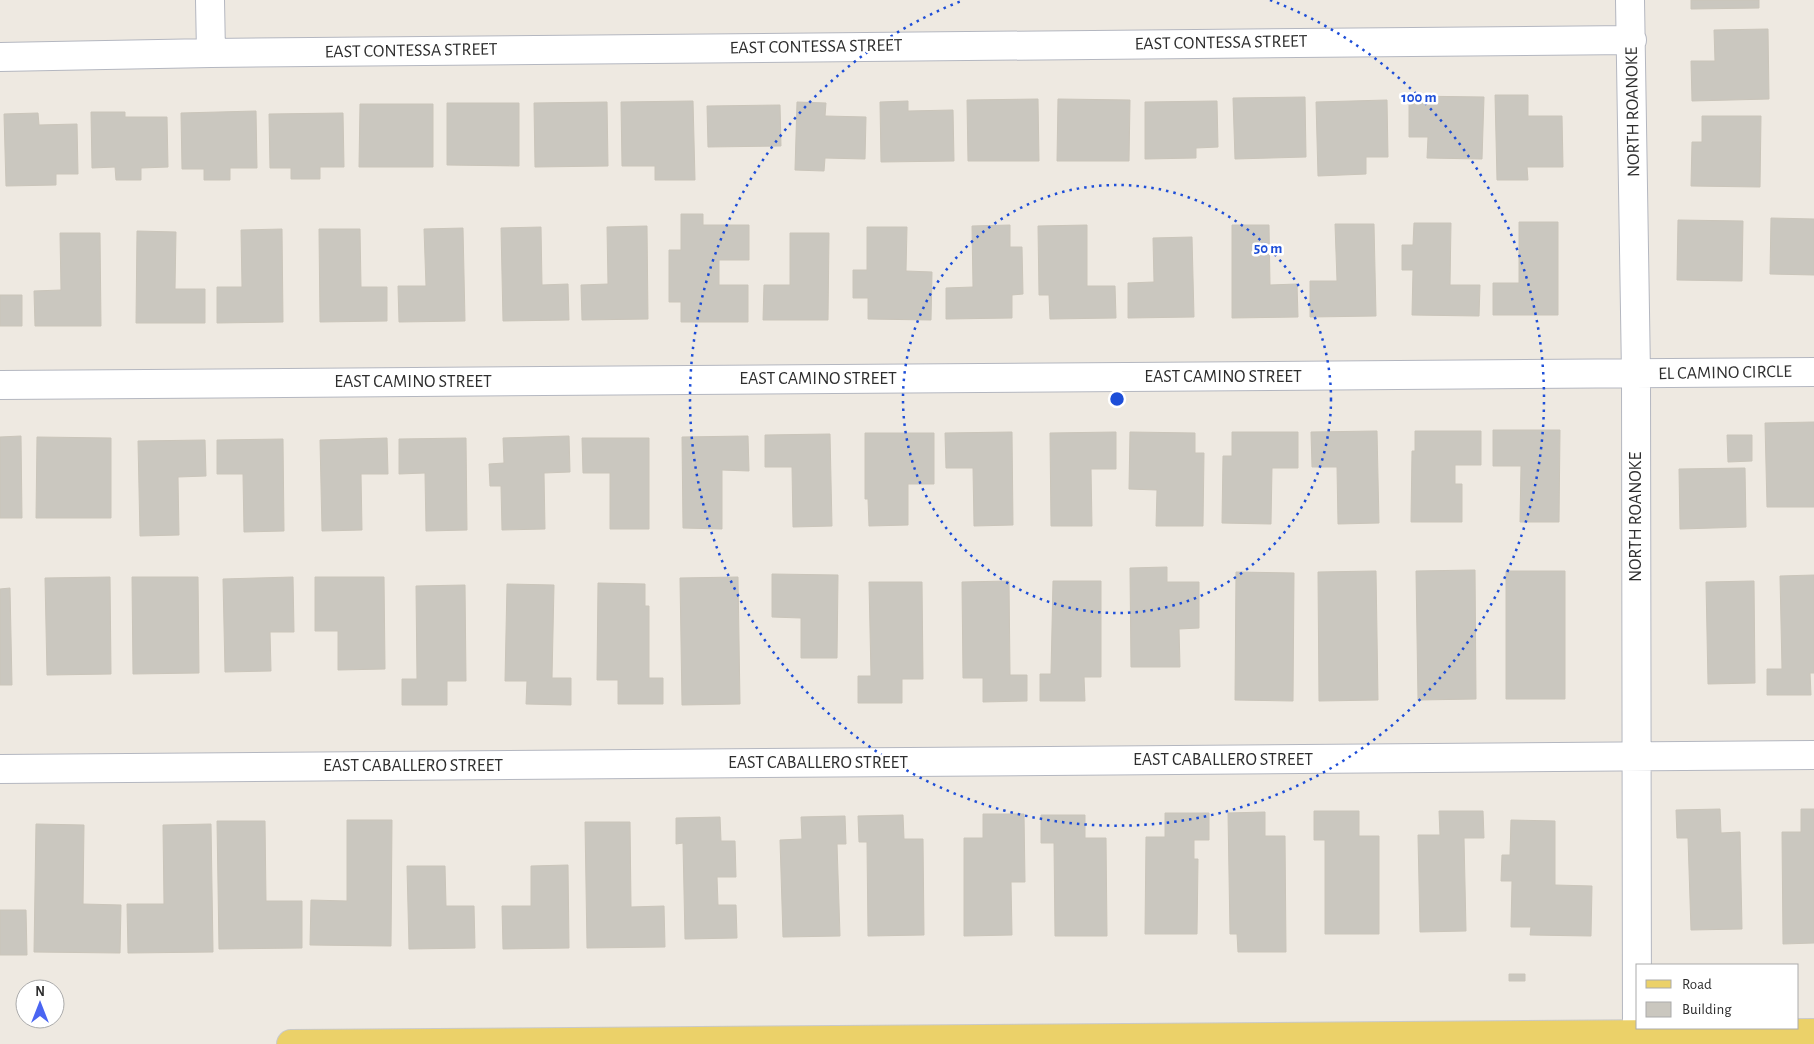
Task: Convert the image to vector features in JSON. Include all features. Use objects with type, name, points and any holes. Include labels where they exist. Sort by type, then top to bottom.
[{"type":"main road","points":[[291,1044],[1477,1040],[1637,1034],[1814,1033]]},
{"type":"street","points":[[210,0],[211,52]]},
{"type":"street","name":"NORTH ROANOKE","points":[[1630,0],[1636,374],[1636,964]]},
{"type":"street","name":"EAST CONTESSA STREET","points":[[0,56],[211,52],[1632,40]]},
{"type":"street","name":"EL CAMINO CIRCLE","points":[[1636,374],[1814,372]]},
{"type":"street","name":"EAST CAMINO STREET","points":[[0,385],[1636,374]]},
{"type":"street","name":"EAST CABALLERO STREET","points":[[0,769],[1814,755]]},
{"type":"street","name":"NORTH ROANOKE","points":[[1637,1029],[1637,1034]]},
{"type":"building","points":[[1691,0],[1759,0],[1759,8],[1691,9]]},
{"type":"building","points":[[1768,29],[1769,99],[1692,101],[1691,61],[1715,61],[1714,30]]},
{"type":"building","points":[[1495,95],[1528,95],[1528,116],[1562,116],[1563,167],[1527,167],[1528,180],[1497,180]]},
{"type":"building","points":[[1409,96],[1484,97],[1482,159],[1427,158],[1428,137],[1409,137]]},
{"type":"building","points":[[1305,97],[1306,157],[1235,159],[1233,98]]},
{"type":"building","points":[[1038,99],[1039,161],[968,161],[967,100]]},
{"type":"building","points":[[1058,99],[1130,100],[1129,161],[1057,161]]},
{"type":"building","points":[[1387,100],[1388,157],[1366,157],[1366,174],[1318,176],[1316,102]]},
{"type":"building","points":[[693,101],[695,180],[655,180],[655,166],[622,166],[621,102]]},
{"type":"building","points":[[908,101],[908,111],[953,110],[954,161],[881,162],[880,102]]},
{"type":"building","points":[[1217,101],[1218,147],[1196,148],[1196,158],[1145,159],[1145,102]]},
{"type":"building","points":[[607,102],[608,166],[535,167],[534,103]]},
{"type":"building","points":[[797,102],[826,103],[825,116],[866,117],[865,159],[825,158],[824,171],[795,170]]},
{"type":"building","points":[[447,103],[519,103],[519,166],[447,165]]},
{"type":"building","points":[[360,104],[433,104],[433,167],[359,167]]},
{"type":"building","points":[[780,105],[781,146],[708,147],[707,106]]},
{"type":"building","points":[[256,111],[257,168],[230,168],[230,180],[204,180],[204,169],[182,169],[181,113]]},
{"type":"building","points":[[91,112],[125,112],[125,117],[167,117],[168,167],[141,168],[141,180],[116,180],[115,167],[92,168]]},
{"type":"building","points":[[38,113],[39,125],[77,124],[78,174],[56,174],[56,185],[6,186],[4,114]]},
{"type":"building","points":[[343,113],[344,167],[320,167],[320,179],[291,179],[291,168],[270,168],[269,114]]},
{"type":"building","points":[[1702,116],[1761,116],[1760,187],[1691,186],[1692,142],[1702,142]]},
{"type":"building","points":[[681,214],[703,214],[703,225],[749,225],[749,260],[719,260],[719,285],[748,285],[748,322],[681,322],[681,302],[669,302],[669,250],[681,250]]},
{"type":"building","points":[[1771,218],[1814,219],[1814,275],[1770,274]]},
{"type":"building","points":[[1678,220],[1743,221],[1742,281],[1677,280]]},
{"type":"building","points":[[1519,222],[1558,222],[1558,315],[1493,315],[1493,283],[1519,283]]},
{"type":"building","points":[[1414,223],[1451,223],[1450,285],[1480,285],[1479,316],[1412,315],[1413,270],[1402,270],[1402,245],[1413,245]]},
{"type":"building","points":[[1335,224],[1374,224],[1376,316],[1310,317],[1310,281],[1337,281]]},
{"type":"building","points":[[1010,225],[1010,247],[1022,247],[1023,294],[1012,295],[1012,318],[946,319],[946,288],[973,287],[972,226]]},
{"type":"building","points":[[1087,225],[1087,286],[1115,286],[1116,318],[1050,319],[1049,295],[1039,295],[1038,226]]},
{"type":"building","points":[[1232,225],[1269,225],[1270,285],[1297,284],[1298,317],[1232,318]]},
{"type":"building","points":[[647,226],[648,319],[582,320],[581,285],[608,284],[607,227]]},
{"type":"building","points":[[541,227],[542,285],[568,284],[569,320],[503,321],[501,228]]},
{"type":"building","points":[[867,227],[907,227],[906,271],[932,272],[931,320],[868,319],[868,298],[853,298],[853,270],[867,270]]},
{"type":"building","points":[[463,228],[465,321],[399,322],[398,286],[426,286],[424,229]]},
{"type":"building","points":[[282,229],[283,322],[217,323],[217,287],[242,287],[241,230]]},
{"type":"building","points":[[319,229],[360,229],[361,287],[387,287],[387,321],[320,322]]},
{"type":"building","points":[[137,231],[176,232],[175,289],[205,289],[205,323],[136,323]]},
{"type":"building","points":[[60,233],[100,233],[101,326],[35,326],[34,291],[61,290]]},
{"type":"building","points":[[790,233],[829,233],[828,320],[763,320],[764,285],[790,285]]},
{"type":"building","points":[[1192,237],[1194,317],[1128,318],[1128,283],[1154,282],[1153,238]]},
{"type":"building","points":[[0,295],[22,295],[22,326],[0,326]]},
{"type":"building","points":[[1814,422],[1814,507],[1767,507],[1765,423]]},
{"type":"building","points":[[1493,430],[1560,430],[1559,522],[1520,522],[1521,466],[1493,466]]},
{"type":"building","points":[[1377,431],[1379,523],[1338,524],[1337,467],[1312,467],[1311,432]]},
{"type":"building","points":[[1415,431],[1481,431],[1481,465],[1455,465],[1455,484],[1462,484],[1462,522],[1411,522],[1412,451],[1415,451]]},
{"type":"building","points":[[1012,432],[1013,525],[974,526],[973,468],[946,468],[945,433]]},
{"type":"building","points":[[1116,432],[1116,469],[1091,469],[1092,526],[1051,526],[1050,433]]},
{"type":"building","points":[[1130,432],[1195,433],[1195,453],[1204,453],[1203,526],[1156,526],[1157,490],[1129,489]]},
{"type":"building","points":[[1232,432],[1298,432],[1298,468],[1272,468],[1271,524],[1222,523],[1223,456],[1232,456]]},
{"type":"building","points":[[865,433],[934,433],[934,484],[908,484],[908,525],[869,526],[868,499],[865,499]]},
{"type":"building","points":[[830,434],[832,526],[793,527],[792,467],[765,467],[765,435]]},
{"type":"building","points":[[1727,435],[1752,435],[1752,461],[1728,462]]},
{"type":"building","points":[[21,436],[22,518],[0,518],[0,437]]},
{"type":"building","points":[[569,436],[570,472],[544,473],[545,529],[502,530],[501,486],[490,486],[489,464],[504,463],[503,438]]},
{"type":"building","points":[[748,436],[749,471],[722,470],[722,529],[683,528],[682,437]]},
{"type":"building","points":[[37,437],[111,438],[111,518],[36,518]]},
{"type":"building","points":[[387,438],[388,474],[361,474],[362,530],[322,531],[320,440]]},
{"type":"building","points":[[466,438],[467,530],[426,531],[425,473],[399,474],[399,439]]},
{"type":"building","points":[[582,438],[649,438],[649,529],[610,529],[610,473],[583,473]]},
{"type":"building","points":[[283,439],[284,531],[244,532],[243,474],[217,474],[217,440]]},
{"type":"building","points":[[205,440],[206,476],[178,477],[179,535],[140,536],[138,441]]},
{"type":"building","points":[[1745,468],[1746,527],[1680,529],[1679,469]]},
{"type":"building","points":[[1167,567],[1167,582],[1199,582],[1199,628],[1179,629],[1180,667],[1131,667],[1130,568]]},
{"type":"building","points":[[1475,570],[1476,699],[1418,700],[1416,571]]},
{"type":"building","points":[[1376,571],[1378,700],[1319,701],[1318,572]]},
{"type":"building","points":[[1506,571],[1565,571],[1565,699],[1506,699]]},
{"type":"building","points":[[1236,572],[1294,573],[1293,701],[1235,700]]},
{"type":"building","points":[[772,574],[838,575],[837,658],[801,658],[801,618],[772,617]]},
{"type":"building","points":[[1814,575],[1814,673],[1810,673],[1811,695],[1767,695],[1767,669],[1782,669],[1780,576]]},
{"type":"building","points":[[110,577],[111,674],[47,675],[45,578]]},
{"type":"building","points":[[132,577],[198,577],[199,673],[133,674]]},
{"type":"building","points":[[293,577],[294,632],[270,632],[271,671],[225,672],[223,579]]},
{"type":"building","points":[[315,577],[384,577],[385,669],[338,670],[338,631],[315,631]]},
{"type":"building","points":[[738,577],[740,704],[682,705],[680,578]]},
{"type":"building","points":[[1009,581],[1010,675],[1027,675],[1027,701],[983,702],[983,678],[963,678],[962,582]]},
{"type":"building","points":[[1053,581],[1101,581],[1101,677],[1084,677],[1085,701],[1040,701],[1040,674],[1051,674]]},
{"type":"building","points":[[1754,581],[1755,683],[1708,684],[1706,582]]},
{"type":"building","points":[[869,582],[922,582],[923,679],[902,679],[902,703],[858,703],[858,676],[871,676]]},
{"type":"building","points":[[598,583],[645,584],[645,606],[649,606],[649,678],[663,678],[663,704],[618,704],[618,680],[597,680]]},
{"type":"building","points":[[507,584],[554,585],[552,678],[571,678],[571,705],[526,704],[527,681],[505,681]]},
{"type":"building","points":[[465,585],[466,681],[447,681],[447,705],[402,705],[402,679],[417,679],[416,586]]},
{"type":"building","points":[[10,588],[12,685],[0,685],[0,589]]},
{"type":"building","points":[[1720,809],[1721,833],[1740,832],[1742,929],[1691,930],[1688,838],[1677,838],[1676,810]]},
{"type":"building","points":[[1801,809],[1814,809],[1814,943],[1783,944],[1782,832],[1801,832]]},
{"type":"building","points":[[1314,811],[1359,811],[1359,836],[1379,836],[1379,934],[1325,934],[1325,840],[1314,840]]},
{"type":"building","points":[[1439,811],[1483,811],[1484,838],[1464,838],[1466,931],[1420,932],[1418,835],[1440,835]]},
{"type":"building","points":[[1265,812],[1265,836],[1285,836],[1286,952],[1238,952],[1237,934],[1230,934],[1228,813]]},
{"type":"building","points":[[1165,813],[1209,813],[1209,840],[1194,840],[1194,859],[1198,859],[1197,934],[1145,934],[1146,837],[1165,837]]},
{"type":"building","points":[[983,814],[1024,814],[1025,882],[1011,882],[1012,935],[964,936],[964,838],[983,838]]},
{"type":"building","points":[[903,815],[904,839],[923,839],[924,935],[868,936],[867,842],[859,842],[858,816]]},
{"type":"building","points":[[1041,815],[1085,815],[1085,838],[1106,838],[1107,936],[1055,936],[1054,843],[1041,843]]},
{"type":"building","points":[[845,816],[846,844],[837,844],[840,936],[783,937],[780,840],[802,839],[801,817]]},
{"type":"building","points":[[720,817],[721,841],[735,841],[736,877],[717,877],[718,905],[736,905],[737,938],[685,939],[683,843],[676,844],[676,818]]},
{"type":"building","points":[[347,820],[392,820],[391,946],[310,945],[311,900],[347,901]]},
{"type":"building","points":[[1511,820],[1555,821],[1555,885],[1592,886],[1591,936],[1530,935],[1531,927],[1511,927],[1512,881],[1501,881],[1502,855],[1510,855]]},
{"type":"building","points":[[217,821],[265,821],[266,901],[302,901],[302,948],[219,949]]},
{"type":"building","points":[[585,822],[630,822],[631,907],[664,906],[665,947],[587,948]]},
{"type":"building","points":[[36,824],[84,825],[83,904],[121,905],[120,953],[34,952]]},
{"type":"building","points":[[211,824],[213,952],[128,953],[127,904],[164,904],[163,825]]},
{"type":"building","points":[[568,865],[569,948],[503,949],[502,906],[531,906],[531,866]]},
{"type":"building","points":[[407,866],[445,866],[446,906],[474,906],[475,948],[409,949]]},
{"type":"building","points":[[0,910],[26,910],[27,955],[0,955]]},
{"type":"building","points":[[1509,974],[1525,974],[1525,981],[1509,981]]}]
